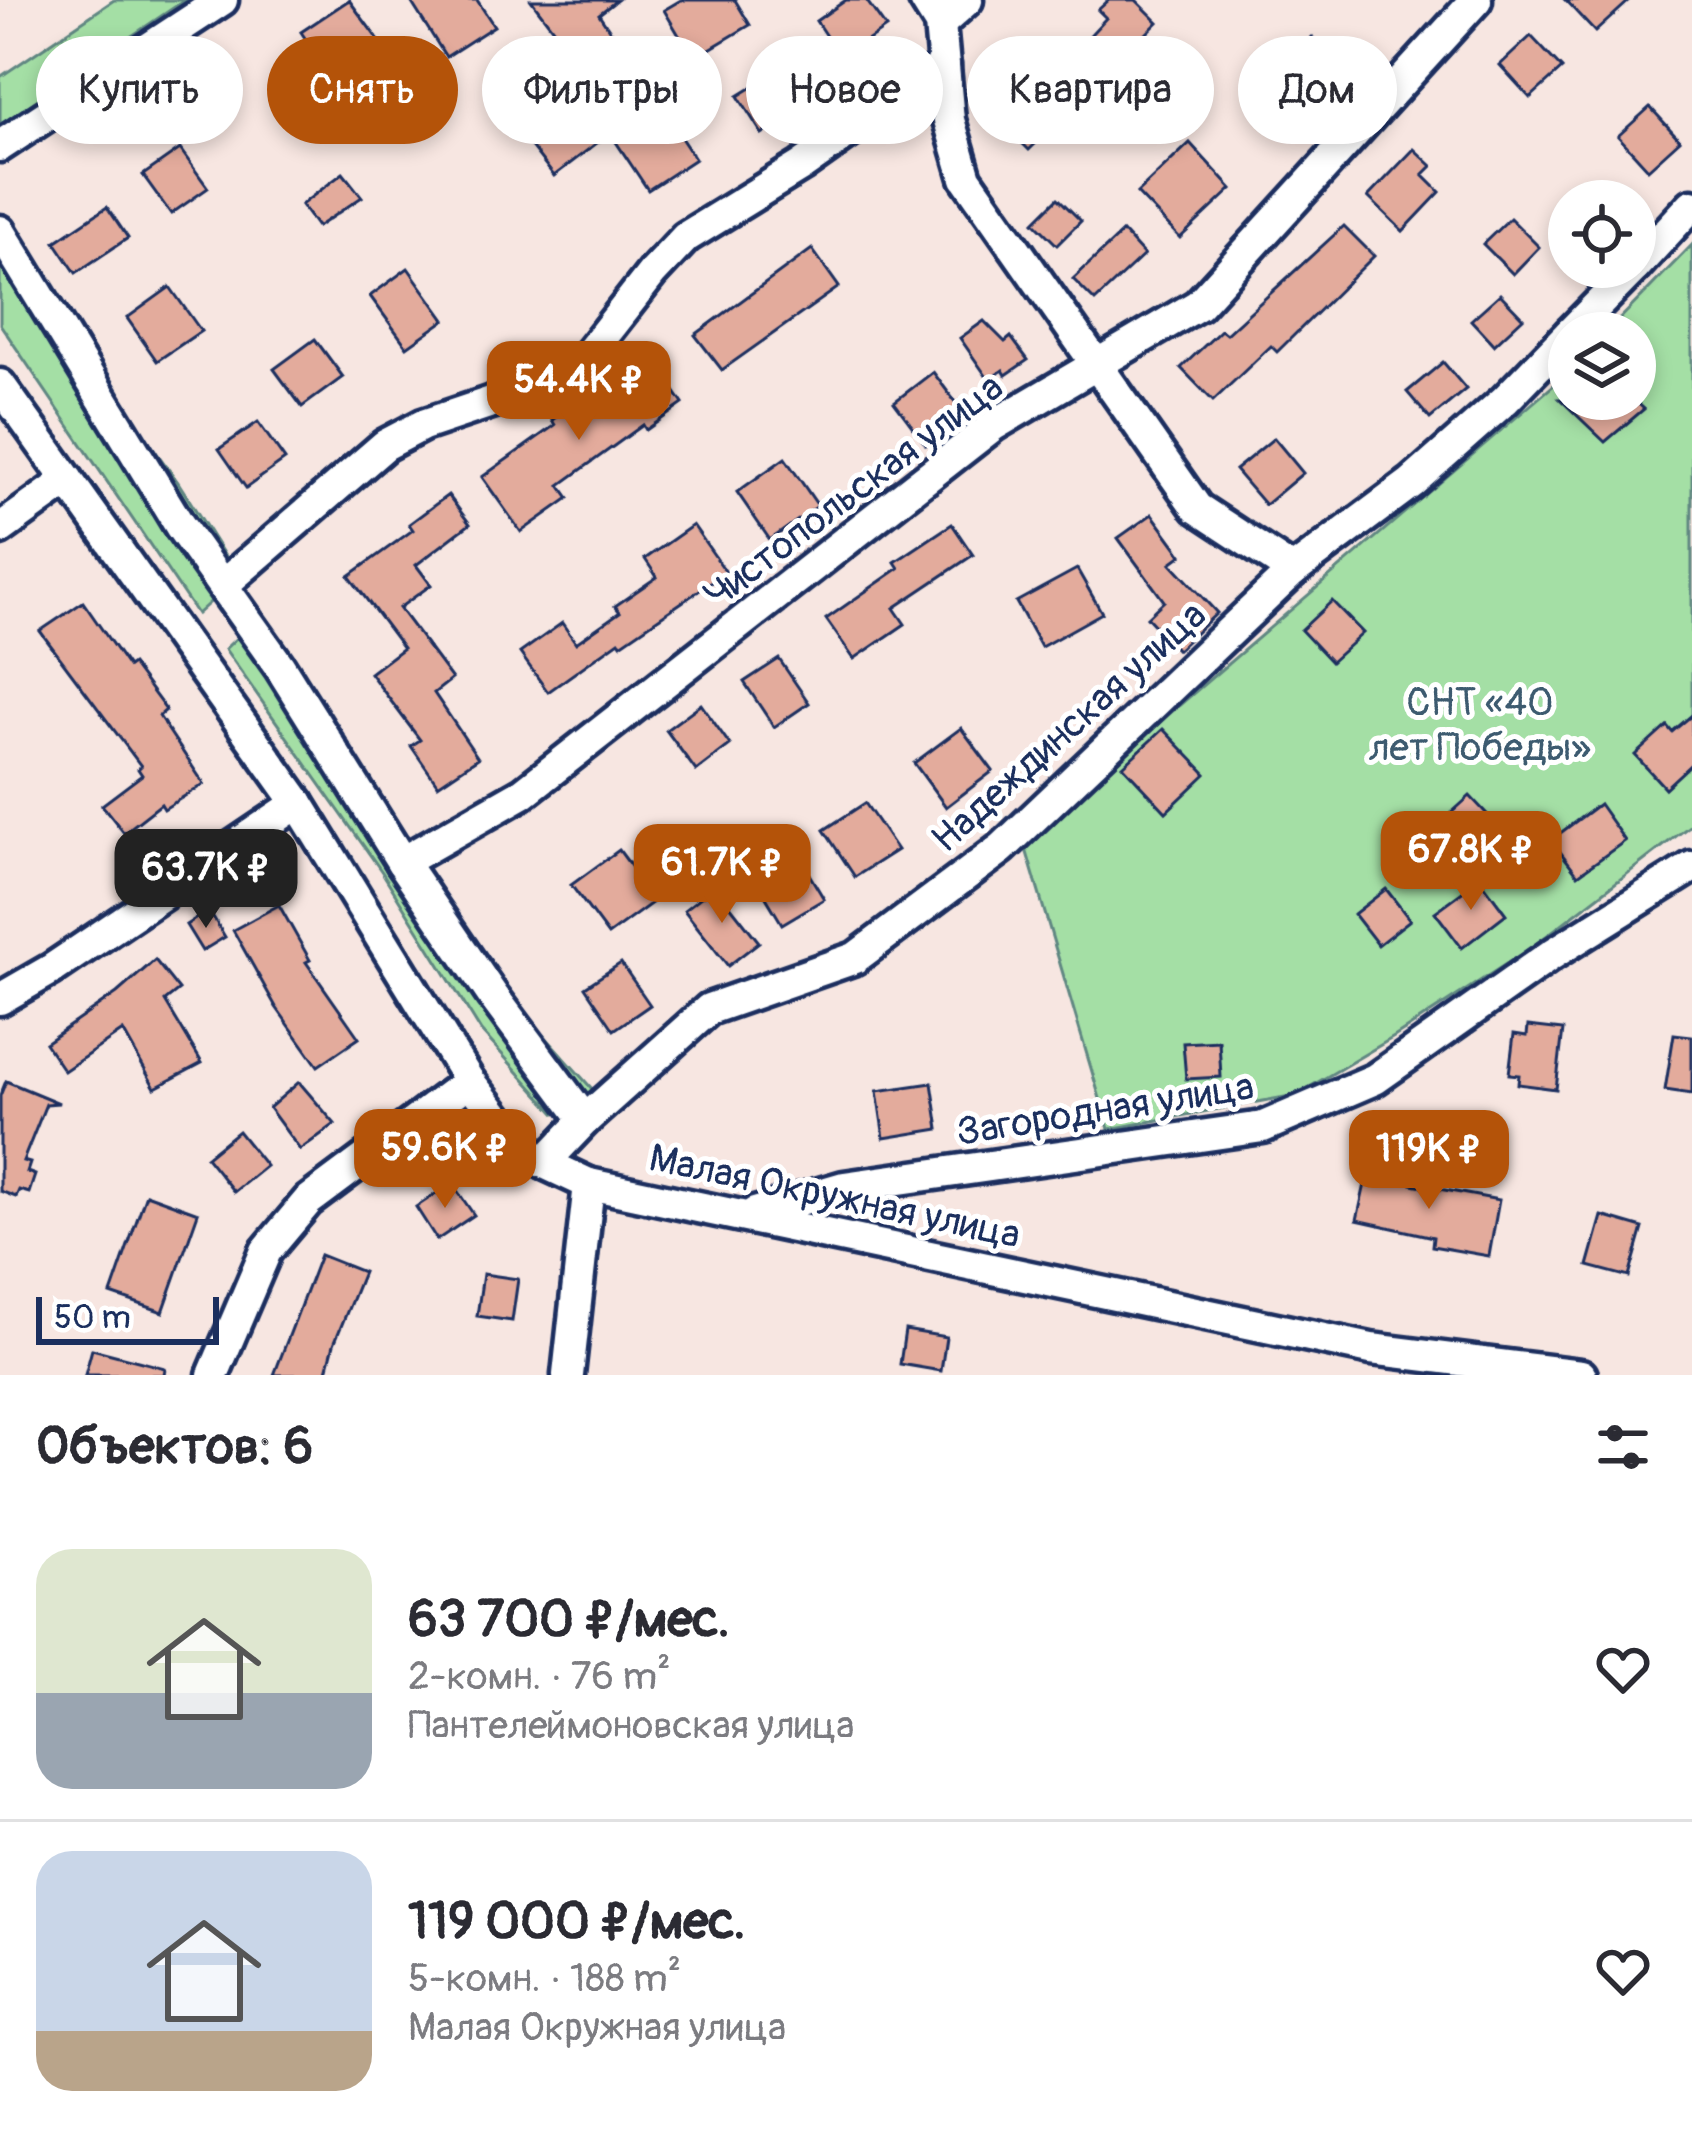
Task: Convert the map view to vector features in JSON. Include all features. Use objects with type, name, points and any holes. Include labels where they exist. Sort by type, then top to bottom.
[{"type":"street","points":[[0,146],[222,0]]},
{"type":"street","points":[[967,0],[933,12],[949,120],[966,178],[1197,508],[1293,571]]},
{"type":"street","name":"Чистопольская улица","points":[[402,862],[524,793],[994,425],[1198,305],[1476,0]]},
{"type":"street","points":[[223,585],[385,445],[423,425],[524,391],[587,356],[686,237],[801,166],[944,65]]},
{"type":"street","name":"Надеждинская улица","points":[[1656,244],[1692,205]]},
{"type":"street","points":[[0,231],[148,477],[493,996],[585,1120]]},
{"type":"street","name":"Надеждинская улица","points":[[1591,312],[1615,288]]},
{"type":"street","name":"Надеждинская улица","points":[[544,1163],[585,1120],[709,1010],[855,958],[1002,848],[1293,571],[1411,483],[1548,356]]},
{"type":"street","name":"Малая Окружная улица","points":[[0,385],[298,803],[470,1082],[514,1140],[544,1163],[589,1184],[1371,1349],[1581,1375]]},
{"type":"street","points":[[0,530],[68,480]]},
{"type":"street","points":[[0,998],[52,969],[298,803]]},
{"type":"street","name":"Загородная улица","points":[[749,1215],[844,1187],[1263,1127],[1375,1078],[1551,955],[1692,867]]},
{"type":"street","points":[[213,1375],[266,1251],[308,1201],[470,1082]]},
{"type":"street","points":[[568,1375],[589,1184]]},
{"type":"green space","points":[[114,0],[185,0],[132,36],[61,36]]},
{"type":"green space","points":[[36,53],[36,101],[0,125],[0,77]]},
{"type":"green space","points":[[0,238],[178,482],[238,577],[197,614],[0,324]]},
{"type":"green space","name":"СНТ «40 лет Победы»","points":[[1692,245],[1692,824],[1532,947],[1296,1095],[1109,1129],[1023,839],[1548,390],[1548,420],[1656,420],[1656,312],[1627,312],[1650,288],[1656,288],[1656,282]]},
{"type":"green space","points":[[256,619],[493,978],[593,1090],[555,1113],[481,1031],[382,872],[225,649]]},
{"type":"building","points":[[349,0],[375,36],[304,36],[301,32]]},
{"type":"building","points":[[410,0],[477,0],[494,26],[458,49],[458,36],[433,36]]},
{"type":"building","points":[[531,0],[617,0],[599,14],[614,36],[558,36]]},
{"type":"building","points":[[681,0],[735,0],[750,25],[722,42],[722,36],[679,36],[664,10]]},
{"type":"building","points":[[846,0],[866,0],[886,28],[874,36],[826,36],[816,21]]},
{"type":"building","points":[[1109,0],[1136,0],[1158,22],[1144,36],[1089,36],[1106,18],[1098,10]]},
{"type":"building","points":[[1565,0],[1630,0],[1595,32]]},
{"type":"building","points":[[1531,36],[1562,69],[1530,98],[1500,65]]},
{"type":"building","points":[[1650,107],[1680,140],[1648,169],[1618,136]]},
{"type":"building","points":[[529,144],[596,144],[554,176]]},
{"type":"building","points":[[617,144],[685,144],[695,159],[648,190]]},
{"type":"building","points":[[1189,144],[1232,189],[1180,238],[1137,193]]},
{"type":"building","points":[[180,149],[208,188],[171,214],[143,175]]},
{"type":"building","points":[[1414,149],[1432,166],[1423,175],[1440,192],[1403,231],[1368,197]]},
{"type":"building","points":[[343,173],[362,197],[317,227],[301,205]]},
{"type":"building","points":[[1058,198],[1081,221],[1057,245],[1034,222]]},
{"type":"building","points":[[107,207],[128,238],[76,273],[55,242]]},
{"type":"building","points":[[1510,218],[1539,247],[1513,274],[1483,244]]},
{"type":"building","points":[[1344,226],[1374,256],[1277,352],[1271,346],[1213,401],[1181,368],[1221,330],[1226,334]]},
{"type":"building","points":[[1123,232],[1144,255],[1095,301],[1073,279]]},
{"type":"building","points":[[812,249],[839,287],[722,370],[695,335]]},
{"type":"building","points":[[408,268],[445,320],[407,347],[370,296]]},
{"type":"building","points":[[170,287],[201,331],[157,361],[127,318]]},
{"type":"building","points":[[1500,294],[1523,318],[1494,345],[1471,320]]},
{"type":"building","points":[[984,321],[1005,342],[1011,337],[1028,360],[989,380],[960,338]]},
{"type":"building","points":[[315,339],[343,377],[302,407],[274,369]]},
{"type":"building","points":[[652,359],[683,404],[646,430],[643,425],[560,485],[569,498],[521,532],[482,477],[555,425],[552,420],[587,395],[592,401]]},
{"type":"building","points":[[1443,362],[1466,389],[1430,419],[1407,392]]},
{"type":"building","points":[[933,372],[965,415],[926,445],[894,402]]},
{"type":"building","points":[[1582,420],[1631,420],[1605,442]]},
{"type":"building","points":[[258,422],[285,460],[246,488],[219,449]]},
{"type":"building","points":[[1274,438],[1303,473],[1265,505],[1235,470]]},
{"type":"building","points":[[785,458],[818,506],[770,540],[737,492]]},
{"type":"building","points":[[448,495],[470,524],[416,565],[431,585],[399,608],[452,679],[434,693],[478,758],[438,785],[411,746],[420,740],[370,673],[403,648],[349,576],[413,530],[409,524]]},
{"type":"building","points":[[1152,514],[1182,555],[1171,563],[1217,613],[1177,650],[1147,617],[1164,601],[1118,538]]},
{"type":"building","points":[[952,524],[973,555],[894,608],[905,624],[854,659],[826,619],[899,568],[895,562]]},
{"type":"building","points":[[693,525],[726,572],[548,692],[520,653],[562,623],[576,643],[620,612],[615,606],[657,577],[645,559]]},
{"type":"building","points":[[1077,569],[1102,613],[1041,647],[1016,602]]},
{"type":"building","points":[[1332,601],[1363,633],[1331,662],[1301,630]]},
{"type":"building","points":[[83,602],[128,667],[132,664],[166,710],[159,716],[204,784],[164,809],[161,804],[124,833],[102,805],[142,775],[141,766],[40,631]]},
{"type":"building","points":[[779,659],[809,703],[774,727],[744,682]]},
{"type":"building","points":[[701,704],[730,745],[696,771],[666,730]]},
{"type":"building","points":[[1692,715],[1692,763],[1665,788],[1635,755],[1667,726],[1672,732]]},
{"type":"building","points":[[961,728],[993,771],[946,807],[914,763]]},
{"type":"building","points":[[1163,729],[1206,774],[1166,812],[1123,766]]},
{"type":"building","points":[[1470,796],[1500,828],[1468,858],[1438,825]]},
{"type":"building","points":[[865,803],[897,850],[855,877],[824,830]]},
{"type":"building","points":[[1599,804],[1625,841],[1578,875],[1551,840]]},
{"type":"building","points":[[788,839],[824,899],[782,924],[746,864]]},
{"type":"building","points":[[619,850],[656,900],[608,935],[571,885]]},
{"type":"building","points":[[1480,879],[1506,914],[1462,948],[1435,912]]},
{"type":"building","points":[[715,886],[759,942],[728,966],[684,910]]},
{"type":"building","points":[[1386,889],[1410,920],[1378,945],[1354,914]]},
{"type":"building","points":[[279,905],[310,960],[306,962],[359,1038],[318,1066],[276,1007],[233,930]]},
{"type":"building","points":[[209,910],[225,937],[202,951],[186,925]]},
{"type":"building","points":[[155,960],[179,990],[165,1001],[202,1063],[155,1088],[123,1031],[64,1071],[45,1043]]},
{"type":"building","points":[[621,963],[650,1005],[614,1030],[585,987]]},
{"type":"building","points":[[1528,1026],[1563,1030],[1556,1089],[1518,1084],[1519,1075],[1509,1074],[1514,1034],[1527,1036]]},
{"type":"building","points":[[1674,1034],[1692,1036],[1692,1094],[1665,1090]]},
{"type":"building","points":[[1219,1041],[1221,1077],[1186,1079],[1183,1043]]},
{"type":"building","points":[[6,1081],[59,1103],[46,1104],[23,1161],[30,1163],[27,1172],[35,1175],[29,1193],[19,1190],[16,1197],[0,1191],[0,1096]]},
{"type":"building","points":[[299,1082],[335,1124],[300,1150],[269,1108]]},
{"type":"building","points":[[932,1083],[939,1129],[884,1138],[877,1091]]},
{"type":"building","points":[[238,1131],[266,1166],[234,1192],[206,1157]]},
{"type":"building","points":[[1369,1166],[1414,1175],[1412,1184],[1499,1200],[1489,1256],[1432,1246],[1433,1237],[1357,1220]]},
{"type":"building","points":[[452,1183],[474,1215],[437,1240],[416,1207]]},
{"type":"building","points":[[146,1194],[198,1213],[163,1312],[111,1294]]},
{"type":"building","points":[[1602,1216],[1643,1228],[1629,1277],[1588,1266]]},
{"type":"building","points":[[320,1255],[363,1272],[326,1375],[274,1375]]},
{"type":"building","points":[[483,1274],[518,1279],[512,1321],[477,1316]]},
{"type":"building","points":[[905,1330],[946,1337],[941,1371],[900,1364]]},
{"type":"building","points":[[92,1349],[165,1368],[164,1375],[85,1375]]}]
